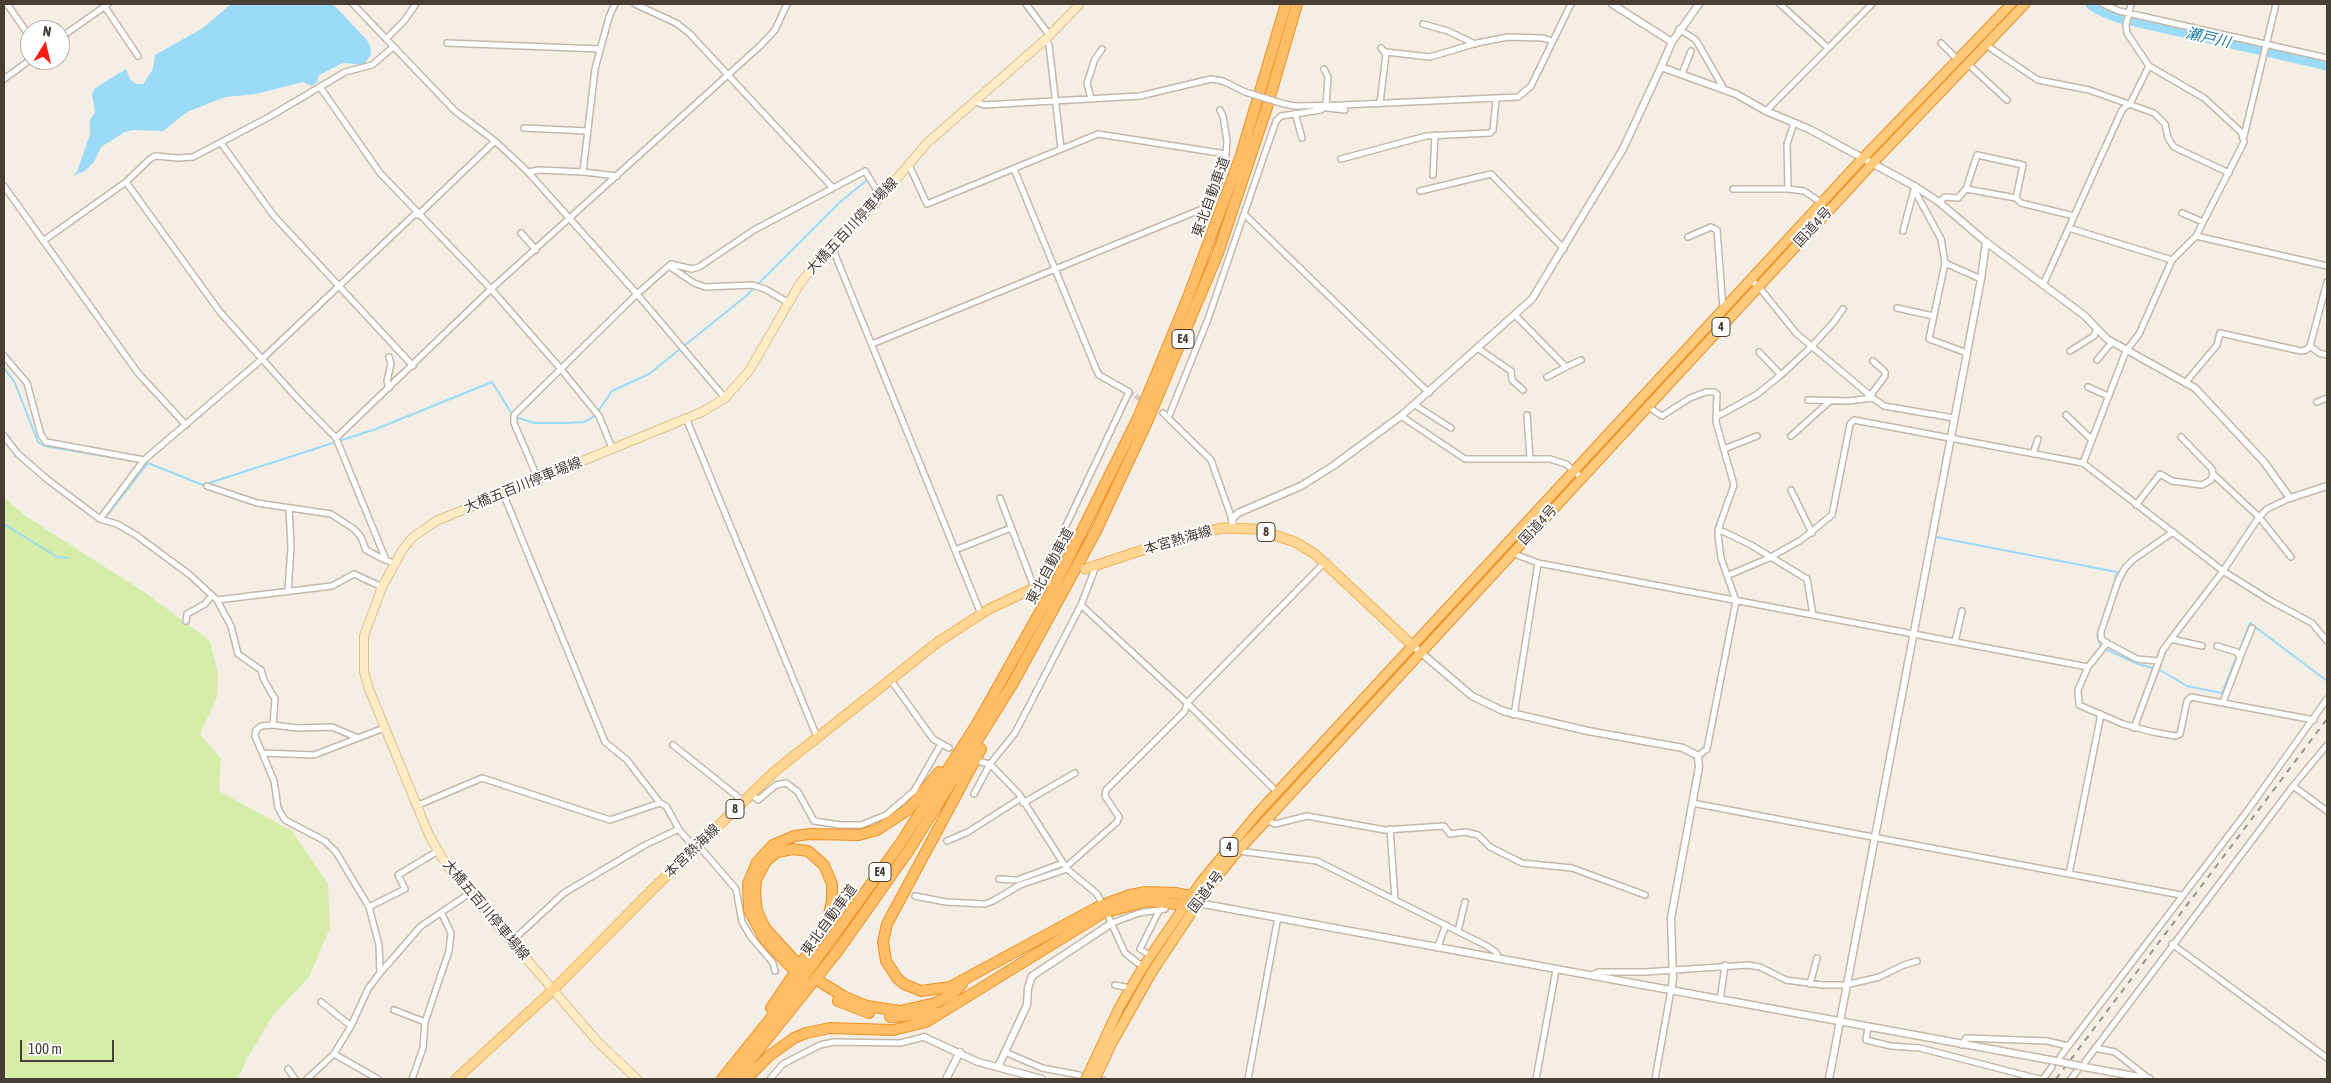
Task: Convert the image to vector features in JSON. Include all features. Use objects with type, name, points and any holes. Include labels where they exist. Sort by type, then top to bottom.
[{"type":"highway","name":"東北自動車道","points":[[722,1079],[800,982],[894,852],[1024,655],[1093,512],[1167,351],[1240,158],[1286,4]]},
{"type":"highway","name":"東北自動車道","points":[[735,1079],[836,952],[904,858],[968,760],[1024,655],[1100,524],[1180,347],[1233,210],[1270,98],[1297,4]]},
{"type":"highway","name":"国道4号","points":[[1083,1077],[1143,968],[1228,848],[1277,792],[1574,470],[1862,160],[2011,4]]},
{"type":"highway","name":"国道4号","points":[[1095,1079],[1134,1001],[1192,901],[1758,286],[1967,63],[2025,4]]},
{"type":"highway","points":[[722,1079],[803,963],[828,920],[833,892],[828,870],[815,855],[808,851],[793,849],[777,852],[766,861],[756,880],[757,911],[765,928],[795,966],[765,940],[749,910],[748,884],[757,862],[773,845],[794,836],[810,834],[859,835],[877,830],[900,817],[918,800],[1024,655]]},
{"type":"highway","points":[[1024,655],[1003,709],[909,881],[884,934],[883,952],[886,961],[897,978],[912,988],[930,991],[950,987],[965,981],[1100,906],[1146,892],[1192,901]]},
{"type":"highway","points":[[746,1079],[776,1050],[806,1033],[830,1028],[893,1030],[926,1022],[1103,913],[1147,901],[1192,901]]},
{"type":"highway","points":[[941,1012],[901,1018],[878,1015],[854,1008],[820,986],[867,1006],[900,1011],[935,1003],[953,994],[965,981]]},
{"type":"main road","name":"大橋五百川停車場線","points":[[635,1079],[597,1042],[470,893],[438,851],[416,806],[368,689],[362,660],[364,636],[389,562],[412,538],[429,525],[686,418],[724,398],[749,371],[810,270],[881,197],[927,143],[1048,38],[1080,4]]},
{"type":"main road","name":"本宮熱海線","points":[[1085,569],[1190,534],[1232,524],[1278,535],[1304,546],[1326,562],[1412,645]]},
{"type":"main road","name":"本宮熱海線","points":[[456,1079],[553,990],[750,794],[817,737],[890,679],[981,614],[1047,582]]},
{"type":"street","points":[[7,4],[20,23]]},
{"type":"street","points":[[70,30],[105,4],[138,56]]},
{"type":"street","points":[[353,4],[456,111],[495,141],[528,172],[637,294],[724,398]]},
{"type":"street","points":[[386,39],[404,21],[416,4]]},
{"type":"street","points":[[583,172],[587,131],[600,49],[609,17],[615,4]]},
{"type":"street","points":[[635,4],[676,23],[689,33],[832,187]]},
{"type":"street","points":[[336,438],[491,289],[728,75],[775,30],[787,4]]},
{"type":"street","points":[[1026,4],[1048,38],[1061,148]]},
{"type":"street","points":[[975,101],[984,105],[1140,96],[1211,79],[1223,80],[1245,92],[1295,106],[1325,107],[1380,103],[1496,100],[1518,97],[1528,90],[1570,4]]},
{"type":"street","points":[[1612,4],[1672,42]]},
{"type":"street","points":[[1232,524],[1238,513],[1301,486],[1333,466],[1401,416],[1479,349],[1532,300],[1623,148],[1679,29],[1699,4]]},
{"type":"street","points":[[1780,4],[1828,48]]},
{"type":"street","points":[[1766,111],[1872,4]]},
{"type":"street","points":[[2103,4],[2128,14],[2327,58]]},
{"type":"street","points":[[2131,4],[2126,25],[2127,33],[2150,66],[2204,98],[2244,136]]},
{"type":"street","points":[[2083,463],[2126,351],[2139,334],[2172,260],[2196,236],[2243,147],[2276,4]]},
{"type":"street","points":[[1423,24],[1448,32],[1475,44]]},
{"type":"street","points":[[1679,29],[1696,40],[1724,89]]},
{"type":"street","points":[[1381,48],[1386,52],[1430,57],[1508,37],[1543,38],[1552,41]]},
{"type":"street","points":[[447,43],[600,49]]},
{"type":"street","points":[[1941,43],[1957,59]]},
{"type":"street","points":[[1985,45],[2038,80],[2089,90],[2154,114],[2162,120],[2168,138],[2178,150],[2229,172]]},
{"type":"street","points":[[43,241],[126,182],[155,156],[187,159],[221,143],[345,72],[372,65],[393,47]]},
{"type":"street","points":[[1091,99],[1087,83],[1095,59],[1102,49]]},
{"type":"street","points":[[1682,74],[1691,51]]},
{"type":"street","points":[[1380,103],[1386,52]]},
{"type":"street","points":[[1967,63],[2007,100]]},
{"type":"street","points":[[2043,285],[2122,110],[2128,104],[2150,66]]},
{"type":"street","points":[[4,79],[20,67]]},
{"type":"street","points":[[1661,67],[1724,89],[1750,101],[1766,111],[1794,123],[1916,187],[1939,202],[1986,242],[2085,316],[2112,342],[2199,391],[2232,425],[2278,478],[2290,498]]},
{"type":"street","points":[[1324,69],[1328,78],[1325,107]]},
{"type":"street","points":[[320,86],[380,173],[417,214],[491,289],[599,416],[612,448]]},
{"type":"street","points":[[1341,158],[1435,135],[1490,133],[1493,130],[1496,100]]},
{"type":"street","points":[[1169,416],[1208,319],[1276,121],[1281,116],[1325,107],[1345,110]]},
{"type":"street","points":[[872,344],[1207,207],[1215,196],[1226,154],[1227,142],[1223,116],[1220,110]]},
{"type":"street","points":[[1295,114],[1302,138]]},
{"type":"street","points":[[1788,189],[1787,144],[1794,123]]},
{"type":"street","points":[[524,128],[587,131]]},
{"type":"street","points":[[908,165],[927,204],[1061,148],[1101,134],[1139,142],[1226,154]]},
{"type":"street","points":[[1433,175],[1435,135]]},
{"type":"street","points":[[100,519],[144,460],[262,360],[495,141]]},
{"type":"street","points":[[221,143],[274,216],[341,286],[413,366]]},
{"type":"street","points":[[1939,202],[1945,196],[1958,198],[1966,189],[1977,155],[2023,166],[2016,198]]},
{"type":"street","points":[[1014,169],[1099,375],[1129,392],[1036,586]]},
{"type":"street","points":[[528,172],[540,170],[617,176]]},
{"type":"street","points":[[538,479],[513,418],[523,405],[560,368],[669,266],[674,263],[692,268],[699,267],[754,230],[865,171],[881,197]]},
{"type":"street","points":[[1420,191],[1491,174],[1564,249]]},
{"type":"street","points":[[126,182],[220,312],[262,360],[336,438],[389,562]]},
{"type":"street","points":[[4,186],[138,373],[186,424]]},
{"type":"street","points":[[1902,231],[1916,187]]},
{"type":"street","points":[[1916,187],[1917,195],[1941,240],[1945,263],[1929,339],[1967,354]]},
{"type":"street","points":[[1733,189],[1788,189],[1804,191],[1822,203]]},
{"type":"street","points":[[1966,189],[2016,198],[2021,203],[2074,216]]},
{"type":"street","points":[[2182,213],[2204,222]]},
{"type":"street","points":[[1244,214],[1429,393]]},
{"type":"street","points":[[1688,237],[1711,227],[1717,230],[1723,310]]},
{"type":"street","points":[[2069,228],[2172,260]]},
{"type":"street","points":[[521,233],[536,250]]},
{"type":"street","points":[[2196,236],[2327,266]]},
{"type":"street","points":[[1829,1079],[1912,634],[1967,354],[1986,242]]},
{"type":"street","points":[[832,247],[981,614]]},
{"type":"street","points":[[1945,263],[1981,279]]},
{"type":"street","points":[[669,266],[705,287],[752,285],[765,289],[789,303]]},
{"type":"street","points":[[1751,280],[1796,333],[1884,406],[1954,418]]},
{"type":"street","points":[[2186,382],[2217,346],[2220,333],[2301,351],[2310,346],[2327,282]]},
{"type":"street","points":[[1897,308],[1933,316]]},
{"type":"street","points":[[1716,417],[1756,395],[1781,375],[1812,346],[1843,309]]},
{"type":"street","points":[[1515,315],[1566,368]]},
{"type":"street","points":[[2070,351],[2094,336],[2097,329]]},
{"type":"street","points":[[2097,360],[2112,342]]},
{"type":"street","points":[[2310,346],[2319,353],[2327,355]]},
{"type":"street","points":[[1479,349],[1511,371],[1512,380],[1523,390]]},
{"type":"street","points":[[1759,352],[1781,375]]},
{"type":"street","points":[[4,356],[27,383],[41,435],[46,442],[144,460]]},
{"type":"street","points":[[389,356],[391,364],[387,382],[389,388]]},
{"type":"street","points":[[1547,377],[1581,360]]},
{"type":"street","points":[[1871,397],[1885,376],[1885,372],[1873,361]]},
{"type":"street","points":[[2088,387],[2108,396]]},
{"type":"street","points":[[1640,399],[1662,416],[1690,398],[1712,391],[1717,394],[1716,417],[1734,485],[1718,529],[1722,558],[1736,601],[1707,749],[1698,756]]},
{"type":"street","points":[[1808,400],[1871,397]]},
{"type":"street","points":[[2317,402],[2327,398]]},
{"type":"street","points":[[1791,436],[1830,400]]},
{"type":"street","points":[[1415,405],[1451,428]]},
{"type":"street","points":[[1163,412],[1211,460],[1232,524]]},
{"type":"street","points":[[2066,414],[2092,440]]},
{"type":"street","points":[[1527,415],[1530,458]]},
{"type":"street","points":[[1401,416],[1465,459],[1530,458],[1558,460],[1574,470],[1582,478]]},
{"type":"street","points":[[686,418],[817,737]]},
{"type":"street","points":[[1729,575],[1770,557],[1812,533],[1828,519],[1834,511],[1850,424],[1854,420],[2083,463],[2223,571],[2271,601],[2312,622],[2327,641]]},
{"type":"street","points":[[4,436],[31,466],[100,519],[117,524],[136,535],[190,575],[217,600],[231,626],[238,654],[261,670],[264,680],[276,699],[273,724]]},
{"type":"street","points":[[1724,449],[1757,436]]},
{"type":"street","points":[[2181,437],[2212,469],[2213,474],[2259,517],[2291,557]]},
{"type":"street","points":[[2033,454],[2038,439]]},
{"type":"street","points":[[2136,504],[2160,474],[2172,481],[2202,485],[2211,480],[2213,474]]},
{"type":"street","points":[[207,486],[245,500],[331,514],[354,529],[361,537],[366,550],[389,562]]},
{"type":"street","points":[[2134,728],[2159,661],[2171,639],[2223,571],[2259,517],[2267,509],[2290,498],[2327,486]]},
{"type":"street","points":[[1790,490],[1812,533]]},
{"type":"street","points":[[503,493],[605,742],[627,760],[660,804],[666,806],[679,829],[736,889],[742,922],[751,937],[773,963],[775,971]]},
{"type":"street","points":[[1000,498],[1036,586]]},
{"type":"street","points":[[288,591],[291,547],[289,508]]},
{"type":"street","points":[[955,550],[1011,528]]},
{"type":"street","points":[[1718,529],[1809,581],[1813,616]]},
{"type":"street","points":[[2159,661],[2137,659],[2101,638],[2120,575],[2134,559],[2173,532]]},
{"type":"street","points":[[1512,553],[1538,563],[2088,667]]},
{"type":"street","points":[[916,896],[946,902],[984,904],[993,901],[1020,885],[1066,867],[1117,822],[1119,817],[1105,796],[1106,790],[1185,711],[1187,703],[1326,562]]},
{"type":"street","points":[[1514,714],[1538,563]]},
{"type":"street","points":[[974,794],[990,764],[1015,733],[1081,605],[1096,566]]},
{"type":"street","points":[[217,600],[332,586],[354,574],[382,587]]},
{"type":"street","points":[[186,621],[187,614],[204,604],[212,595]]},
{"type":"street","points":[[1081,605],[1187,703],[1277,792]]},
{"type":"street","points":[[1955,642],[1962,611]]},
{"type":"street","points":[[2223,702],[2252,628]]},
{"type":"street","points":[[2171,639],[2202,646]]},
{"type":"street","points":[[2107,643],[2088,667],[2078,690],[2078,702],[2134,728],[2175,736],[2182,731],[2189,698],[2194,697],[2314,720]]},
{"type":"street","points":[[1412,645],[1472,696],[1514,714],[1683,748],[1698,756]]},
{"type":"street","points":[[2217,646],[2237,652],[2240,658]]},
{"type":"street","points":[[890,679],[933,738],[949,748]]},
{"type":"street","points":[[2060,1060],[2068,1046],[2314,720],[2327,699]]},
{"type":"street","points":[[2069,874],[2101,714]]},
{"type":"street","points":[[358,738],[332,727],[297,728],[273,724],[261,726],[256,730],[256,740],[274,781],[281,814],[286,820],[331,846],[369,907],[379,945],[380,973]]},
{"type":"street","points":[[263,753],[314,755],[384,728]]},
{"type":"street","points":[[750,794],[758,800],[776,785],[786,783],[798,792],[814,821],[840,825],[861,825],[886,814],[914,791],[942,744]]},
{"type":"street","points":[[2071,1079],[2292,786],[2327,744]]},
{"type":"street","points":[[673,745],[743,801]]},
{"type":"street","points":[[1655,1079],[1671,990],[1673,969],[1671,918],[1699,767],[1698,756]]},
{"type":"street","points":[[981,762],[990,764],[1022,800],[1066,867],[1096,893],[1100,899]]},
{"type":"street","points":[[947,841],[968,832],[1022,800],[1075,773]]},
{"type":"street","points":[[416,806],[482,778],[610,820],[660,804]]},
{"type":"street","points":[[2292,786],[2327,811]]},
{"type":"street","points":[[1692,803],[2181,896]]},
{"type":"street","points":[[1266,820],[1275,824],[1307,816],[1334,820],[1373,830],[1444,826],[1450,834],[1470,832],[1478,835],[1496,850],[1522,863],[1572,868],[1645,896]]},
{"type":"street","points":[[512,941],[564,893],[645,845],[679,829]]},
{"type":"street","points":[[1390,829],[1395,899]]},
{"type":"street","points":[[369,907],[405,889],[398,875],[438,851]]},
{"type":"street","points":[[1238,851],[1317,861],[1458,931],[1496,952],[1499,959]]},
{"type":"street","points":[[999,879],[1017,880],[1066,867]]},
{"type":"street","points":[[307,1079],[334,1054],[351,1026],[368,989],[421,926],[442,914],[470,893]]},
{"type":"street","points":[[1192,901],[1868,1028],[2060,1060],[2080,1066],[2150,1079]]},
{"type":"street","points":[[1458,931],[1465,902]]},
{"type":"street","points":[[998,1067],[1028,1005],[1028,988],[1032,976],[1110,920],[1139,912],[1162,910],[1140,950],[1151,956]]},
{"type":"street","points":[[412,1079],[423,1048],[425,1022],[449,951],[452,933],[442,914]]},
{"type":"street","points":[[1248,1079],[1278,917]]},
{"type":"street","points":[[1110,920],[1126,953],[1143,968]]},
{"type":"street","points":[[1437,948],[1446,925]]},
{"type":"street","points":[[2172,944],[2327,1058]]},
{"type":"street","points":[[1810,984],[1817,958]]},
{"type":"street","points":[[1592,975],[1598,972],[1645,972],[1725,965],[1760,967],[1779,978],[1810,984],[1846,985],[1879,977],[1917,961]]},
{"type":"street","points":[[1720,1000],[1725,965]]},
{"type":"street","points":[[1536,1079],[1556,970]]},
{"type":"street","points":[[1115,985],[1131,988]]},
{"type":"street","points":[[321,1002],[351,1026]]},
{"type":"street","points":[[394,1010],[425,1022]]},
{"type":"street","points":[[1868,1028],[1866,1040],[1891,1046],[1920,1048],[2039,1079]]},
{"type":"street","points":[[770,1079],[784,1064],[820,1045],[834,1042],[900,1043],[924,1037],[960,1052],[978,1062],[1042,1079]]},
{"type":"street","points":[[1962,1045],[1966,1038],[2047,1041],[2068,1046]]},
{"type":"street","points":[[2095,1048],[2115,1052],[2150,1079]]},
{"type":"street","points":[[946,1079],[960,1052]]},
{"type":"street","points":[[1005,1052],[1042,1068],[1083,1077]]},
{"type":"street","points":[[334,1054],[378,1079]]},
{"type":"street","points":[[2043,1079],[2052,1067]]},
{"type":"street","points":[[288,1069],[295,1079]]},
{"type":"green space","points":[[4,498],[27,517],[147,594],[210,641],[218,673],[217,697],[200,734],[221,759],[219,791],[292,831],[328,884],[330,928],[309,977],[274,1014],[246,1060],[238,1079],[4,1079]]},
{"type":"water","points":[[231,4],[333,4],[366,39],[370,45],[371,55],[363,65],[343,63],[319,75],[317,82],[312,86],[303,82],[256,94],[225,97],[187,112],[163,131],[133,130],[125,132],[101,147],[94,162],[85,171],[73,176],[77,172],[90,134],[90,120],[95,112],[92,94],[95,88],[126,69],[130,79],[136,84],[143,84],[153,69],[155,55],[203,28]]},
{"type":"waterway","name":"瀬戸川","points":[[2091,4],[2117,17],[2327,65]]},
{"type":"waterway","points":[[516,417],[534,423],[567,423],[584,422],[595,416],[612,391],[649,374],[746,296],[839,203],[867,180]]},
{"type":"waterway","points":[[4,368],[15,383],[38,442],[45,446],[139,462]]},
{"type":"waterway","points":[[148,463],[203,485],[376,429],[492,382],[512,414]]},
{"type":"waterway","points":[[106,517],[148,463]]},
{"type":"waterway","points":[[4,524],[57,557],[68,558]]},
{"type":"waterway","points":[[1936,537],[2117,572],[2112,592]]},
{"type":"waterway","points":[[2102,622],[2097,635],[2101,647],[2138,664],[2160,670],[2187,686],[2222,693],[2250,623],[2327,681]]},
{"type":"tunnel","points":[[1129,392],[1145,402]]},
{"type":"tunnel","points":[[1094,1077],[1106,1079]]},
{"type":"railway","points":[[2056,1079],[2327,719]]}]
